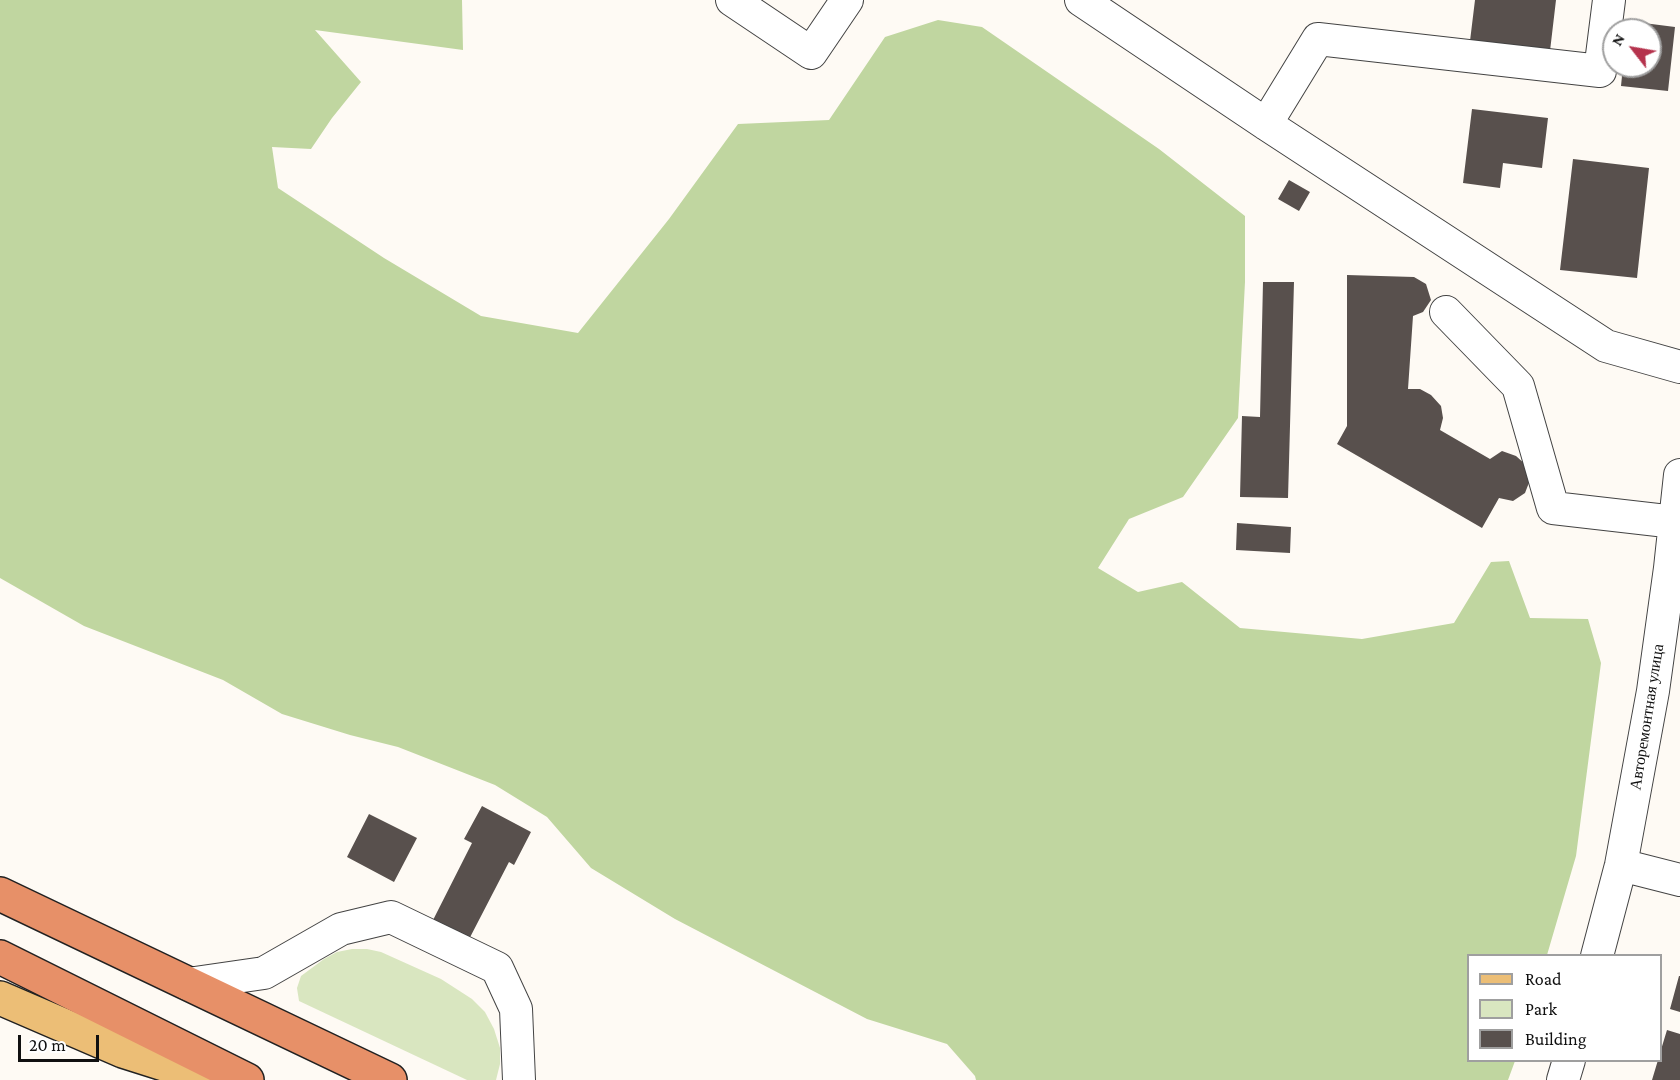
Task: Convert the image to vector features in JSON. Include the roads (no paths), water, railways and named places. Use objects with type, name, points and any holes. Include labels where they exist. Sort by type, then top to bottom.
[{"type":"highway","points":[[0,894],[390,1080]]},
{"type":"highway","points":[[0,957],[247,1080]]},
{"type":"main road","points":[[0,884],[132,957]]},
{"type":"main road","points":[[0,998],[123,1051],[214,1080]]},
{"type":"street","points":[[732,0],[811,53],[847,0]]},
{"type":"street","points":[[1082,0],[1266,124],[1606,346],[1680,367]]},
{"type":"street","points":[[1266,124],[1318,39],[1600,71],[1609,0]]},
{"type":"street","points":[[1446,312],[1518,386],[1553,508],[1675,522]]},
{"type":"street","name":"Авторемонтная улица","points":[[1598,954],[1667,696],[1675,570],[1675,522],[1680,475]]},
{"type":"street","points":[[1622,865],[1680,880]]},
{"type":"street","points":[[188,984],[264,973],[341,929],[391,917],[498,968],[516,1009],[519,1080]]},
{"type":"street","points":[[1563,1080],[1568,1062]]}]
